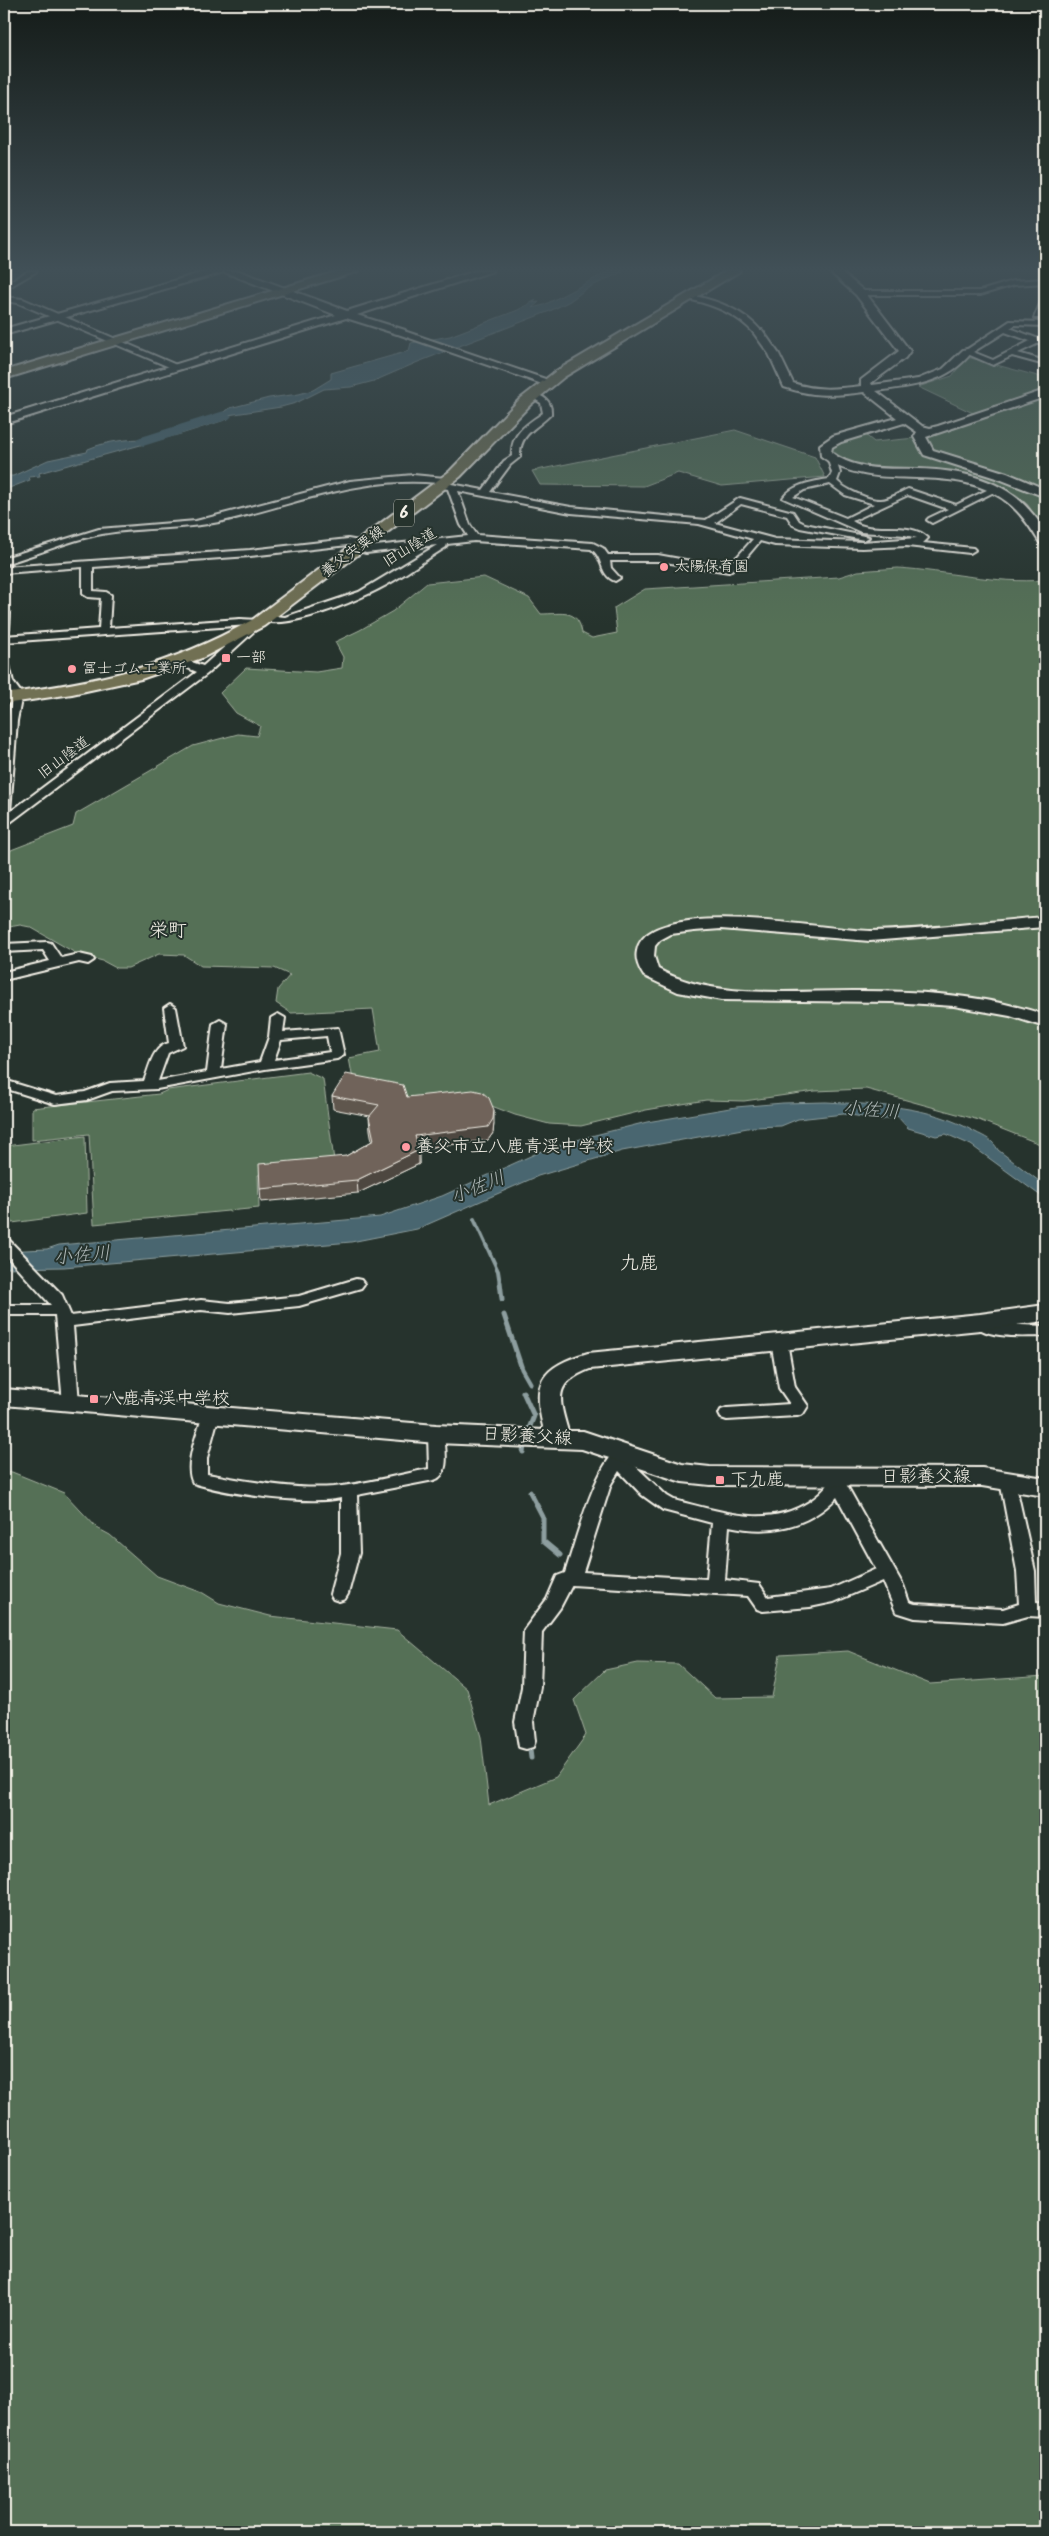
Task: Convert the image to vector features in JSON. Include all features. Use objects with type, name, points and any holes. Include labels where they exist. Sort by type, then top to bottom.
[{"type":"main road","name":"養父宍粟線","points":[[10,698],[98,686],[134,678],[182,662],[227,642],[261,621],[445,484],[476,454],[508,418],[539,389]]},
{"type":"street","points":[[4,421],[105,389]]},
{"type":"street","points":[[808,389],[820,392],[871,389]]},
{"type":"street","points":[[868,390],[923,432],[936,431],[964,422],[1045,390]]},
{"type":"street","points":[[486,492],[507,463],[516,457],[514,450],[518,436],[527,426],[547,414],[548,408],[545,402],[538,396],[532,395]]},
{"type":"street","points":[[906,419],[837,439],[826,445],[825,453],[832,460],[859,469],[951,476],[994,490],[1010,498],[1024,511],[1045,540]]},
{"type":"street","points":[[923,432],[920,437],[928,452],[1003,476],[1045,492]]},
{"type":"street","points":[[832,460],[836,474],[832,481],[798,490],[789,494],[787,498],[846,521],[852,528],[876,532],[910,533],[923,538],[908,544]]},
{"type":"street","points":[[4,562],[77,538],[112,529],[195,524],[334,487],[401,477],[486,492],[532,504],[571,510],[708,523],[775,542],[803,544],[908,544],[970,550]]},
{"type":"street","points":[[832,481],[836,487],[882,503]]},
{"type":"street","points":[[445,484],[456,494],[464,527],[474,538]]},
{"type":"street","points":[[932,520],[994,490]]},
{"type":"street","points":[[846,521],[908,492],[955,508]]},
{"type":"street","points":[[708,523],[740,501],[790,514],[796,523],[803,526],[866,538],[884,544]]},
{"type":"street","name":"旧山陰道","points":[[4,822],[203,672],[261,621],[286,620],[362,594],[443,545],[444,541],[474,538],[593,546],[601,550],[606,558]]},
{"type":"street","points":[[616,578],[606,568],[606,558],[658,558],[726,570],[741,558],[758,538]]},
{"type":"street","points":[[4,570],[250,553],[348,542],[356,543],[358,548],[366,550],[444,541]]},
{"type":"street","points":[[88,563],[88,594],[106,595],[104,632]]},
{"type":"street","points":[[4,628],[5,613]]},
{"type":"street","points":[[4,639],[261,621]]},
{"type":"street","points":[[182,662],[198,667],[203,672]]},
{"type":"street","points":[[4,665],[8,682],[17,694],[10,698],[4,813]]},
{"type":"street","points":[[1045,922],[870,936],[721,924],[699,925],[665,931],[646,944],[643,953],[650,972],[676,986],[696,991],[732,995],[946,999],[1001,1008],[1045,1022]]},
{"type":"street","points":[[4,948],[46,946],[58,963]]},
{"type":"street","points":[[4,976],[79,958],[88,960]]},
{"type":"street","points":[[149,1086],[162,1052],[166,1048],[176,1046],[170,1008]]},
{"type":"street","points":[[265,1064],[276,1037],[278,1018]]},
{"type":"street","points":[[213,1076],[220,1024]]},
{"type":"street","points":[[4,1084],[55,1100],[87,1096],[110,1087],[149,1086],[213,1076],[265,1064],[337,1055],[333,1031],[276,1037]]},
{"type":"street","points":[[4,1245],[57,1299],[63,1316],[71,1403]]},
{"type":"street","points":[[4,1310],[63,1316],[123,1313],[202,1305],[230,1308],[254,1304],[299,1301],[356,1284]]},
{"type":"street","points":[[558,1438],[549,1400],[550,1384],[557,1375],[569,1367],[588,1361],[980,1322],[1045,1313]]},
{"type":"street","points":[[980,1322],[993,1328],[1045,1332]]},
{"type":"street","points":[[727,1414],[796,1410],[800,1406],[787,1388],[779,1342]]},
{"type":"street","name":"日影養父線","points":[[4,1397],[436,1434],[582,1440],[621,1457],[682,1473],[710,1476],[837,1480],[952,1476],[1008,1480],[1045,1487]]},
{"type":"street","points":[[211,1414],[199,1458],[199,1479],[257,1489],[306,1493],[349,1490],[434,1474],[437,1470],[436,1434]]},
{"type":"street","points":[[572,1578],[603,1484],[609,1471],[621,1457],[649,1492],[661,1501],[669,1505],[721,1518],[755,1524],[791,1521],[825,1501],[837,1480]]},
{"type":"street","points":[[837,1480],[886,1572],[902,1608],[915,1611],[1003,1616],[1037,1609],[1026,1571],[1008,1480]]},
{"type":"street","points":[[338,1594],[350,1553],[349,1490]]},
{"type":"street","points":[[716,1587],[721,1518]]},
{"type":"street","points":[[526,1741],[524,1722],[531,1687],[533,1630],[554,1603],[563,1580],[572,1578],[753,1589],[763,1604],[810,1600],[834,1595],[886,1572]]},
{"type":"green space","points":[[923,389],[1045,389],[1045,531],[1028,505],[1017,495],[973,477],[942,470],[868,467],[848,463],[832,453],[831,446],[863,433],[874,442],[926,437],[975,414]]},
{"type":"green space","points":[[735,430],[815,457],[825,477],[722,486],[678,473],[644,486],[540,485],[532,471]]},
{"type":"green space","points":[[898,568],[989,579],[1045,580],[1045,1146],[979,1120],[866,1089],[815,1091],[744,1101],[706,1100],[646,1110],[581,1126],[549,1124],[515,1115],[471,1098],[408,1097],[366,1087],[353,1080],[349,1058],[380,1052],[373,1009],[291,1013],[276,1003],[278,989],[290,975],[274,968],[201,966],[184,955],[159,954],[128,968],[116,968],[103,961],[79,955],[30,927],[20,925],[4,928],[4,864],[11,850],[73,826],[76,814],[193,746],[238,734],[257,736],[260,726],[236,713],[220,693],[246,668],[316,672],[342,668],[343,657],[335,642],[393,611],[427,583],[484,577],[529,598],[541,614],[562,613],[573,616],[577,619],[582,633],[592,638],[617,633],[614,608],[645,589],[839,577],[858,571]]},
{"type":"green space","points":[[308,1072],[323,1079],[335,1168],[258,1175],[259,1208],[94,1224],[89,1134],[32,1140],[32,1108],[159,1094],[168,1090]]},
{"type":"green space","points":[[85,1136],[87,1213],[12,1223],[7,1214],[5,1146]]},
{"type":"green space","points":[[12,1472],[64,1493],[97,1528],[110,1535],[157,1576],[203,1593],[219,1603],[270,1616],[397,1630],[467,1689],[481,1737],[489,1805],[556,1777],[586,1735],[574,1700],[605,1670],[638,1663],[678,1664],[715,1698],[772,1697],[780,1655],[848,1651],[930,1684],[1045,1676],[1045,2532],[4,2532],[4,1473]]},
{"type":"water","points":[[323,389],[296,403],[228,415],[223,418],[228,419],[184,433],[39,473],[40,476],[29,477],[30,480],[4,490],[4,473],[6,472],[8,476],[13,476],[48,460],[87,452],[88,449],[110,442],[152,439],[179,426],[214,417],[230,408],[269,398]]},
{"type":"water","name":"小佐川","points":[[826,1102],[903,1108],[940,1116],[958,1123],[988,1139],[998,1150],[1043,1184],[1045,1199],[971,1145],[946,1134],[936,1136],[908,1128],[897,1116],[882,1120],[844,1114],[798,1119],[781,1126],[753,1127],[622,1151],[538,1176],[417,1229],[351,1242],[64,1267],[4,1268],[4,1251],[47,1249],[59,1245],[380,1217],[442,1196],[546,1149],[591,1136],[647,1122],[736,1107]]},
{"type":"building","name":"養父市立八鹿青渓中学校","points":[[346,1074],[403,1085],[407,1097],[473,1090],[482,1092],[489,1098],[494,1110],[493,1119],[488,1127],[415,1136],[419,1150],[357,1180],[260,1189],[259,1164],[346,1156],[374,1140],[369,1117],[379,1105],[332,1096]]},
{"type":"waterway","points":[[143,441],[224,416]]},
{"type":"waterway","points":[[474,1219],[498,1271],[500,1284]]},
{"type":"waterway","points":[[500,1282],[502,1299]]},
{"type":"waterway","points":[[504,1315],[522,1369],[530,1383]]},
{"type":"waterway","points":[[523,1392],[534,1416],[528,1431]]},
{"type":"waterway","points":[[523,1452],[524,1446]]},
{"type":"waterway","points":[[530,1492],[543,1517],[543,1541],[560,1555]]},
{"type":"waterway","points":[[529,1742],[531,1758]]},
{"type":"place","name":"太陽保育園","points":[[664,567]]},
{"type":"place","name":"一部","points":[[226,658]]},
{"type":"place","name":"冨士ゴム工業所","points":[[72,669]]},
{"type":"place","name":"養父市立八鹿青渓中学校","points":[[406,1147]]},
{"type":"place","name":"八鹿青渓中学校","points":[[94,1399]]},
{"type":"place","name":"下九鹿","points":[[720,1480]]},
{"type":"district","name":"栄町","points":[[168,931]]},
{"type":"district","name":"九鹿","points":[[639,1264]]}]
